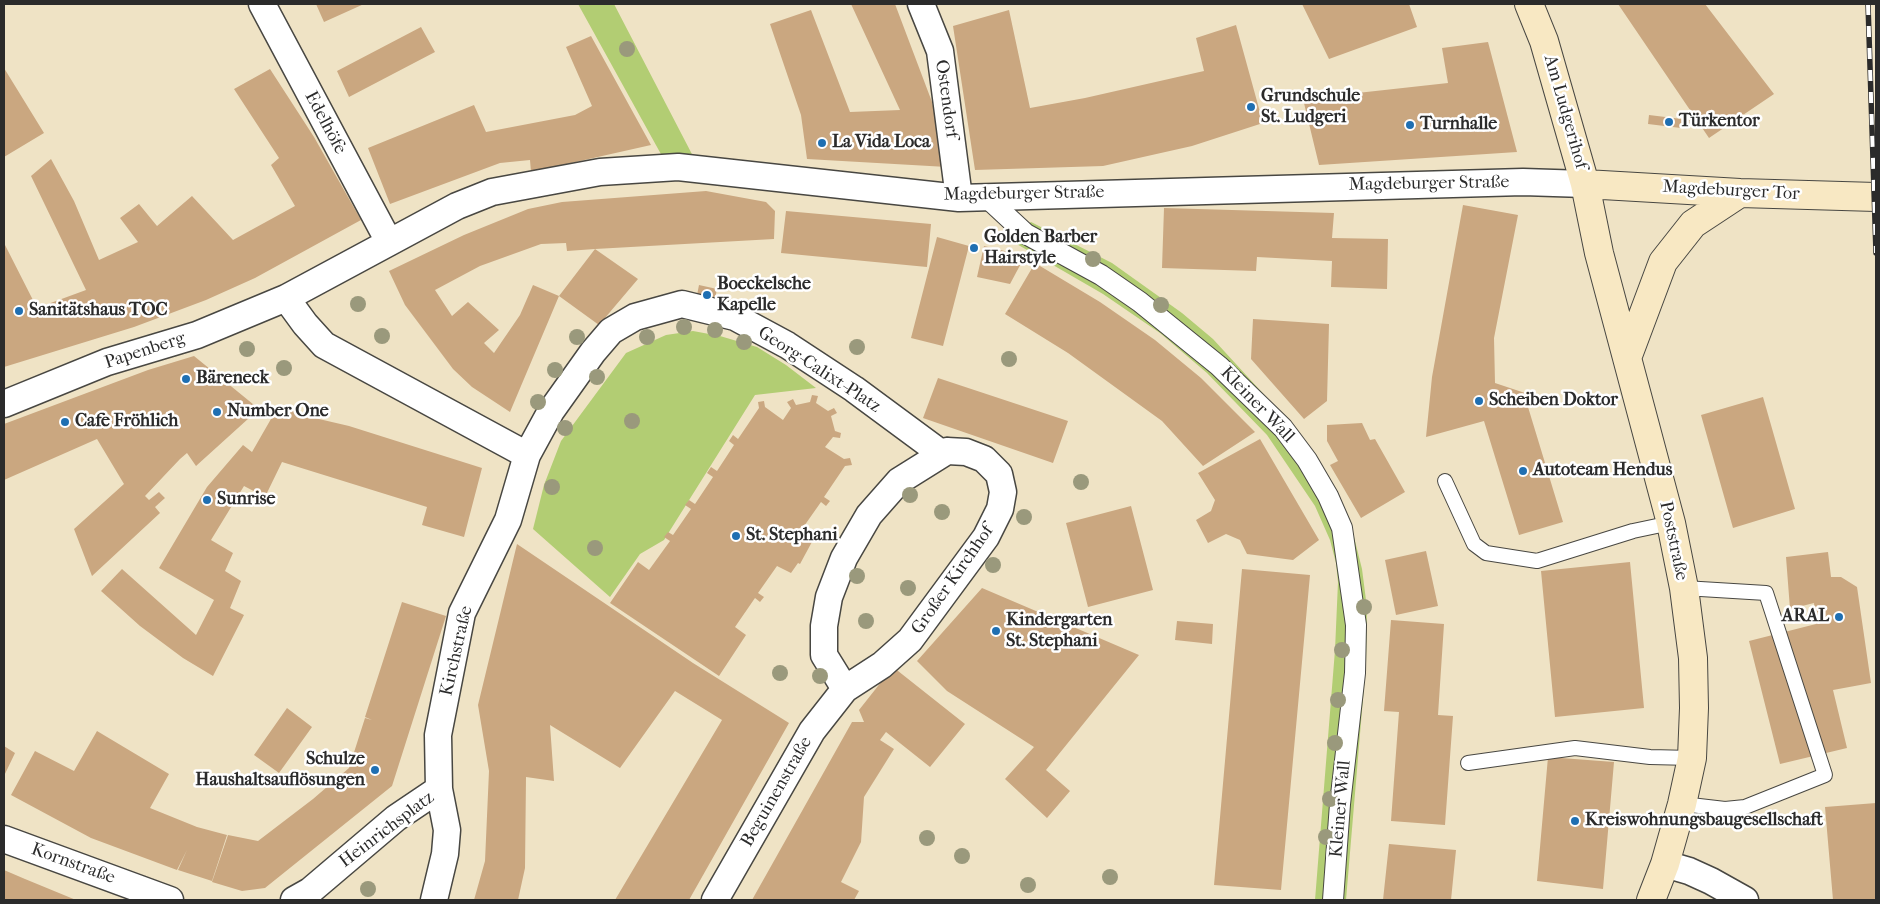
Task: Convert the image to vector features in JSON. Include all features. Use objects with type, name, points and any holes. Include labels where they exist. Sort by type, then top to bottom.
[{"type":"main road","name":"Am Ludgerihof","points":[[1529,4],[1544,41],[1585,184]]},
{"type":"main road","name":"Am Ludgerihof","points":[[1542,4],[1544,41]]},
{"type":"main road","name":"Magdeburger Tor","points":[[1585,184],[1740,193],[1876,196]]},
{"type":"main road","name":"Poststraße","points":[[1585,184],[1599,253],[1671,523],[1684,588],[1693,658],[1692,758],[1682,804],[1665,864],[1651,900]]},
{"type":"main road","points":[[1627,358],[1663,262],[1692,224],[1740,193]]},
{"type":"street","name":"Edelhöfe","points":[[262,4],[389,242]]},
{"type":"street","name":"Ostendorf","points":[[921,4],[940,52],[971,197]]},
{"type":"street","name":"Magdeburger Straße","points":[[389,242],[457,206],[492,192],[600,172],[678,167],[971,197],[1523,182],[1585,184]]},
{"type":"street","name":"Kleiner Wall","points":[[971,197],[1026,234],[1101,275],[1140,302],[1219,366],[1283,428],[1307,460],[1328,496],[1342,528],[1356,625],[1355,673],[1340,804],[1333,900]]},
{"type":"street","name":"Papenberg","points":[[4,404],[107,362],[196,335],[286,298],[389,242]]},
{"type":"street","points":[[286,298],[324,345],[527,456]]},
{"type":"street","name":"Georg-Calixt-Platz","points":[[508,520],[527,456],[551,410],[593,352],[611,331],[635,317],[658,309],[682,304],[735,317],[787,345],[854,389],[942,454]]},
{"type":"street","name":"Großer Kirchhof","points":[[947,451],[966,452],[984,459],[998,474],[1003,492],[1000,509],[986,537],[910,640],[882,665],[845,688],[824,655],[824,626],[829,597],[844,558],[869,515],[899,481],[942,454],[947,451]]},
{"type":"street","name":"Kirchstraße","points":[[439,789],[438,735],[462,613],[508,520]]},
{"type":"street","name":"Beguinenstraße","points":[[715,900],[812,732],[845,688]]},
{"type":"street","name":"Heinrichsplatz","points":[[294,900],[310,891],[396,818],[439,789],[447,830],[445,854],[434,900]]},
{"type":"street","name":"Kornstraße","points":[[4,839],[170,900]]},
{"type":"street","points":[[1665,864],[1689,871],[1711,881],[1744,900]]},
{"type":"lane","points":[[1445,481],[1474,544],[1486,553],[1537,561],[1633,530],[1671,523]]},
{"type":"lane","points":[[1682,804],[1725,809],[1745,806],[1826,774],[1766,593],[1684,588]]},
{"type":"lane","points":[[1468,763],[1575,748],[1650,757],[1692,758]]},
{"type":"green space","points":[[578,4],[614,4],[695,160],[662,156]]},
{"type":"green space","points":[[1031,222],[1112,263],[1182,313],[1213,339],[1302,436],[1326,474],[1352,529],[1362,569],[1367,608],[1366,663],[1346,900],[1315,900],[1335,650],[1338,582],[1336,563],[1330,540],[1315,506],[1267,435],[1207,373],[1160,333],[1103,294],[1015,243],[1005,240]]},
{"type":"green space","points":[[693,331],[720,336],[757,347],[786,365],[816,388],[755,395],[664,540],[640,554],[610,597],[533,529],[544,485],[561,441],[626,353],[666,335]]},
{"type":"building","points":[[316,4],[364,4],[324,22]]},
{"type":"building","points":[[851,4],[895,4],[932,102],[947,167],[807,159],[801,115],[770,24],[811,10],[850,112],[900,110]]},
{"type":"building","points":[[1302,4],[1409,4],[1417,27],[1329,59]]},
{"type":"building","points":[[1618,4],[1705,4],[1774,94],[1709,138]]},
{"type":"building","points":[[1009,10],[1030,108],[1085,98],[1204,71],[1196,38],[1236,25],[1263,123],[1192,146],[1103,166],[975,170],[953,26]]},
{"type":"building","points":[[421,27],[435,52],[349,97],[337,71]]},
{"type":"building","points":[[591,36],[651,145],[531,172],[530,160],[500,163],[390,204],[368,148],[474,105],[486,132],[575,115],[592,106],[566,47]]},
{"type":"building","name":"Turnhalle","points":[[1488,42],[1517,152],[1319,165],[1303,99],[1448,83],[1442,48]]},
{"type":"building","points":[[4,68],[44,133],[4,157]]},
{"type":"building","points":[[270,69],[314,137],[361,220],[255,278],[206,300],[134,327],[4,367],[4,243],[37,308],[86,290],[31,176],[51,159],[74,201],[99,260],[138,242],[120,218],[139,204],[157,226],[192,196],[233,240],[295,206],[271,165],[279,158],[234,89]]},
{"type":"building","name":"Türkentor","points":[[1649,115],[1690,120],[1689,129],[1648,124]]},
{"type":"building","points":[[706,191],[766,202],[775,211],[774,239],[567,251],[566,243],[541,244],[480,266],[435,290],[452,316],[468,302],[499,330],[484,343],[494,353],[520,315],[533,285],[559,296],[510,412],[472,387],[453,369],[405,305],[389,271],[464,235],[528,209],[562,202]]},
{"type":"building","points":[[1463,205],[1518,215],[1494,338],[1495,383],[1528,394],[1528,407],[1563,522],[1519,535],[1484,421],[1426,437],[1432,377]]},
{"type":"building","points":[[1164,208],[1334,213],[1332,238],[1388,239],[1387,289],[1331,287],[1332,261],[1257,257],[1256,271],[1162,268]]},
{"type":"building","points":[[786,211],[931,224],[927,267],[781,253]]},
{"type":"building","points":[[937,237],[969,246],[943,346],[911,338]]},
{"type":"building","points":[[984,246],[1025,256],[1010,284],[977,277]]},
{"type":"building","points":[[595,249],[638,279],[599,325],[559,296]]},
{"type":"building","points":[[1035,263],[1100,302],[1155,340],[1201,378],[1255,432],[1203,466],[1162,421],[1068,353],[1005,314]]},
{"type":"building","name":"Boeckelsche Kapelle","points":[[699,285],[717,289],[714,304],[696,300]]},
{"type":"building","points":[[1253,319],[1329,324],[1327,401],[1304,419],[1251,359]]},
{"type":"building","points":[[194,356],[259,409],[196,466],[187,453],[180,459],[145,496],[149,500],[159,492],[165,498],[155,507],[160,513],[92,576],[74,529],[124,484],[97,439],[4,480],[4,424],[148,370]]},
{"type":"building","points":[[938,378],[1068,421],[1053,463],[923,418]]},
{"type":"building","name":"St. Stephani","points":[[812,395],[818,396],[816,403],[828,411],[834,408],[837,413],[831,416],[835,431],[841,433],[840,438],[833,437],[825,447],[844,459],[850,458],[852,465],[845,466],[824,497],[830,501],[826,506],[821,502],[802,529],[813,540],[800,564],[798,563],[791,573],[777,566],[758,593],[764,597],[760,602],[755,598],[735,627],[746,635],[719,676],[610,603],[638,562],[649,570],[670,541],[664,537],[668,532],[673,535],[691,509],[685,505],[689,500],[695,504],[713,477],[707,473],[711,467],[717,471],[734,445],[729,441],[733,435],[738,439],[759,408],[758,402],[764,401],[765,407],[783,420],[791,408],[787,402],[793,399],[796,405],[810,402]]},
{"type":"building","points":[[1763,397],[1795,509],[1733,528],[1701,415]]},
{"type":"building","points":[[279,405],[319,419],[349,426],[482,468],[464,537],[422,525],[427,507],[282,462],[265,497],[244,486],[211,540],[233,553],[225,571],[241,581],[230,608],[244,615],[213,676],[183,658],[140,626],[101,591],[122,569],[196,635],[214,600],[159,568],[207,487],[243,445],[252,452]]},
{"type":"building","points":[[1362,423],[1370,440],[1375,439],[1405,492],[1361,518],[1330,465],[1338,461],[1327,441],[1327,425]]},
{"type":"building","points":[[1260,439],[1319,540],[1293,560],[1247,554],[1240,540],[1226,534],[1208,543],[1196,520],[1211,511],[1215,500],[1198,473]]},
{"type":"building","points":[[1131,506],[1153,590],[1088,607],[1066,523]]},
{"type":"building","points":[[517,544],[693,663],[789,723],[689,900],[615,900],[722,720],[675,691],[620,768],[550,725],[554,781],[526,777],[525,868],[518,900],[474,900],[485,861],[489,771],[478,705]]},
{"type":"building","points":[[1426,551],[1438,606],[1396,615],[1385,560]]},
{"type":"building","points":[[1828,552],[1831,577],[1841,577],[1857,587],[1871,683],[1833,690],[1847,748],[1780,764],[1749,641],[1816,624],[1814,603],[1790,609],[1786,557]]},
{"type":"building","points":[[1630,562],[1644,708],[1555,717],[1541,571]]},
{"type":"building","points":[[1242,569],[1310,575],[1281,890],[1214,885]]},
{"type":"building","points":[[982,588],[1139,655],[1046,770],[1070,791],[1047,818],[1005,779],[1034,747],[947,691],[917,661]]},
{"type":"building","points":[[402,602],[446,616],[392,786],[265,888],[242,891],[212,882],[228,835],[258,841],[313,799],[349,768],[365,718],[372,720],[365,717]]},
{"type":"building","points":[[1391,620],[1444,624],[1438,715],[1453,716],[1445,825],[1391,821],[1399,712],[1384,711]]},
{"type":"building","points":[[1177,621],[1213,624],[1212,644],[1175,640]]},
{"type":"building","points":[[893,667],[965,724],[930,767],[886,732],[880,740],[894,749],[864,797],[861,842],[841,882],[859,891],[854,900],[752,900],[852,722],[864,722],[859,710]]},
{"type":"building","points":[[287,708],[312,727],[279,773],[254,755]]},
{"type":"building","points":[[97,731],[169,774],[150,808],[197,827],[227,835],[212,881],[178,870],[187,850],[177,870],[91,838],[11,795],[35,751],[74,771]]},
{"type":"building","points":[[4,746],[15,753],[4,776]]},
{"type":"building","name":"Kreiswohnungsbaugesellschaft","points":[[1548,757],[1614,762],[1603,889],[1537,881]]},
{"type":"building","points":[[1876,803],[1876,900],[1833,900],[1825,807]]},
{"type":"building","points":[[1389,844],[1456,850],[1451,900],[1383,900]]},
{"type":"building","points":[[4,870],[25,879],[76,900],[4,900]]},
{"type":"railway","points":[[1868,4],[1876,253]]},
{"type":"place","name":"Grundschule St. Ludgeri","points":[[1251,107]]},
{"type":"place","name":"Türkentor","points":[[1669,122]]},
{"type":"place","name":"Turnhalle","points":[[1410,125]]},
{"type":"place","name":"La Vida Loca","points":[[822,143]]},
{"type":"place","name":"Golden Barber Hairstyle","points":[[974,248]]},
{"type":"place","name":"Boeckelsche Kapelle","points":[[707,295]]},
{"type":"place","name":"Sanitätshaus TOC","points":[[19,311]]},
{"type":"place","name":"Bäreneck","points":[[186,379]]},
{"type":"place","name":"Scheiben Doktor","points":[[1479,401]]},
{"type":"place","name":"Number One","points":[[217,412]]},
{"type":"place","name":"Cafe Fröhlich","points":[[65,422]]},
{"type":"place","name":"Autoteam Hendus","points":[[1523,471]]},
{"type":"place","name":"Sunrise","points":[[207,500]]},
{"type":"place","name":"St. Stephani","points":[[736,536]]},
{"type":"place","name":"ARAL","points":[[1839,617]]},
{"type":"place","name":"Kindergarten St. Stephani","points":[[996,631]]},
{"type":"place","name":"Schulze Haushaltsauflösungen","points":[[375,770]]},
{"type":"place","name":"Kreiswohnungsbaugesellschaft","points":[[1575,821]]}]
